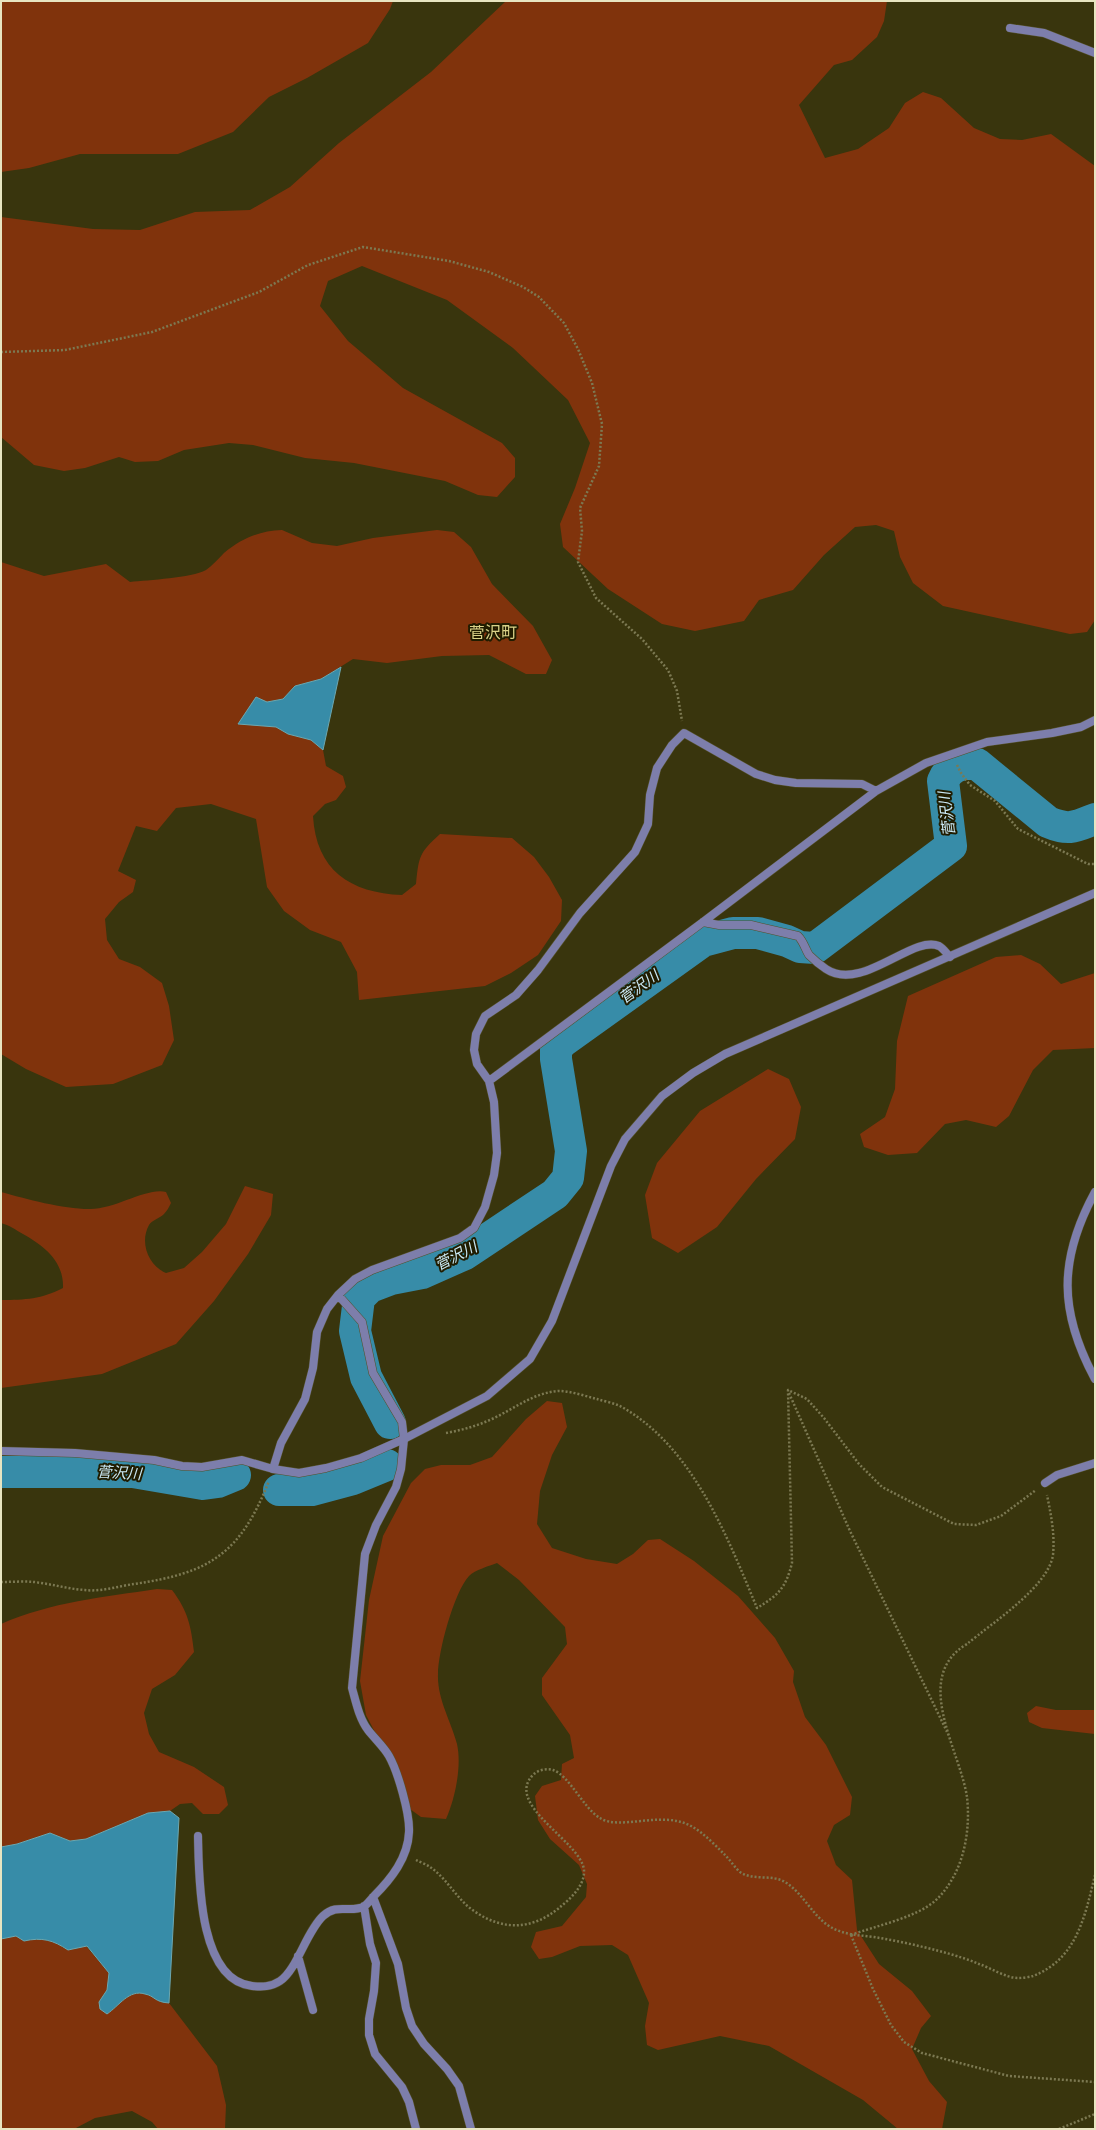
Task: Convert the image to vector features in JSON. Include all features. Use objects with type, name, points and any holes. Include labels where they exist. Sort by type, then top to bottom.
[{"type":"street","points":[[1010,28],[1044,33],[1095,53]]},
{"type":"street","points":[[489,1081],[704,922],[876,791],[926,763],[987,742],[1052,733],[1081,726],[1095,720]]},
{"type":"street","points":[[273,1469],[281,1443],[305,1399],[314,1368],[317,1332],[327,1309],[355,1279],[372,1270],[460,1238],[474,1228],[485,1207],[494,1175],[497,1154],[494,1102],[489,1081],[477,1064],[474,1050],[476,1034],[485,1016],[516,995],[538,970],[580,913],[635,852],[648,824],[650,795],[658,768],[672,745],[684,733],[756,774],[769,778],[796,783],[862,784],[876,791]]},
{"type":"street","points":[[1,1450],[76,1453],[154,1460],[182,1466],[202,1466],[242,1460],[273,1469],[299,1473],[326,1468],[361,1458],[404,1439],[487,1396],[530,1359],[552,1321],[611,1166],[625,1139],[662,1096],[693,1073],[725,1054],[1095,893]]},
{"type":"street","points":[[704,922],[738,926],[751,925],[798,936],[804,942],[809,954],[826,969],[842,975],[860,973],[927,944],[939,946],[950,957]]},
{"type":"street","points":[[1095,1192],[1080,1218],[1067,1280],[1068,1310],[1076,1338],[1095,1380]]},
{"type":"street","points":[[198,1836],[199,1886],[203,1918],[218,1963],[230,1978],[242,1985],[262,1987],[272,1986],[282,1980],[298,1956],[313,1926],[325,1914],[337,1908],[357,1908],[364,1906],[392,1876],[404,1855],[409,1832],[408,1816],[403,1797],[389,1756],[367,1729],[358,1709],[352,1688],[365,1554],[376,1525],[396,1487],[401,1469],[404,1439],[402,1422],[373,1373],[362,1322],[338,1296]]},
{"type":"street","points":[[1045,1483],[1057,1475],[1095,1463]]},
{"type":"street","points":[[372,1898],[398,1964],[406,2008],[412,2026],[424,2044],[447,2068],[459,2086],[471,2129]]},
{"type":"street","points":[[364,1906],[370,1944],[376,1963],[374,1991],[368,2019],[369,2035],[375,2054],[402,2087],[409,2102],[416,2129]]},
{"type":"street","points":[[298,1956],[313,2010]]},
{"type":"path","points":[[1,352],[65,350],[152,332],[259,292],[308,264],[363,247],[449,261],[489,272],[523,287],[539,297],[564,323],[578,348],[592,384],[602,424],[599,466],[580,508],[582,531],[578,562],[596,598],[642,639],[668,670],[677,691],[684,733]]},
{"type":"path","points":[[956,762],[961,774],[970,784],[996,801],[1018,829],[1088,864],[1095,864]]},
{"type":"path","points":[[443,1434],[462,1430],[492,1419],[538,1395],[559,1391],[585,1396],[619,1406],[648,1425],[674,1451],[703,1493],[731,1546],[757,1608],[781,1591],[788,1579],[792,1563],[788,1390]]},
{"type":"path","points":[[788,1390],[807,1399],[824,1418],[859,1464],[882,1487],[954,1524],[976,1525],[1001,1516],[1045,1483],[1054,1530],[1052,1556],[1046,1573],[1035,1588],[967,1644],[957,1650],[942,1673],[940,1697],[967,1797],[966,1841],[960,1863],[948,1886],[934,1901],[916,1912],[850,1935]]},
{"type":"path","points":[[788,1390],[850,1531],[952,1742]]},
{"type":"path","points":[[1,1582],[33,1582],[87,1591],[145,1582],[190,1572],[217,1558],[234,1544],[244,1531],[261,1501],[273,1469]]},
{"type":"path","points":[[404,1855],[431,1868],[473,1911],[500,1924],[525,1926],[540,1921],[559,1909],[576,1892],[584,1877],[584,1869],[575,1851],[529,1803],[526,1788],[531,1777],[538,1771],[550,1769],[555,1770],[601,1819],[620,1822],[672,1819],[690,1826],[706,1838],[741,1872],[784,1881],[794,1889],[827,1925],[850,1935],[872,1937],[937,1950],[975,1962],[1016,1978],[1031,1977],[1063,1958],[1076,1940],[1095,1875]]},
{"type":"path","points":[[850,1935],[873,1990],[891,2025],[904,2042],[922,2053],[1009,2076],[1095,2082]]},
{"type":"path","points":[[1059,2129],[1095,2114]]},
{"type":"shaded area","points":[[1,1],[393,1],[390,9],[368,43],[307,78],[269,97],[233,132],[178,154],[80,154],[29,168],[1,172]]},
{"type":"shaded area","points":[[506,1],[887,1],[884,21],[877,37],[852,60],[834,65],[799,105],[825,158],[858,149],[889,128],[905,103],[923,92],[941,98],[974,128],[1000,139],[1022,140],[1051,134],[1095,166],[1095,620],[1087,632],[1070,634],[943,606],[913,583],[900,557],[894,531],[876,525],[855,527],[824,555],[793,590],[759,600],[744,621],[695,631],[662,624],[608,589],[563,547],[560,524],[575,488],[590,443],[568,400],[513,348],[447,300],[362,266],[328,281],[320,306],[348,341],[403,388],[502,443],[515,458],[515,477],[497,497],[478,495],[445,481],[354,463],[305,458],[253,445],[229,443],[184,450],[158,461],[135,462],[119,457],[85,468],[64,471],[34,465],[1,437],[1,217],[93,229],[140,230],[195,212],[250,210],[290,187],[339,143],[431,72]]},
{"type":"shaded area","points":[[282,530],[312,543],[337,546],[373,538],[437,530],[454,532],[471,547],[492,584],[533,626],[552,660],[546,674],[526,674],[489,655],[442,656],[387,663],[353,659],[321,679],[295,686],[283,699],[267,702],[238,723],[276,727],[288,734],[311,740],[323,750],[326,766],[343,776],[346,787],[336,800],[325,804],[313,816],[316,835],[321,851],[329,864],[339,875],[352,883],[383,893],[402,895],[416,884],[421,856],[428,846],[440,834],[512,838],[534,857],[549,877],[562,900],[561,921],[538,955],[511,973],[485,986],[359,1000],[357,972],[341,942],[310,930],[284,911],[267,887],[256,819],[211,804],[176,808],[157,831],[136,826],[118,871],[136,880],[133,892],[119,902],[105,919],[107,940],[119,959],[140,967],[162,983],[169,1006],[174,1040],[162,1065],[113,1084],[66,1087],[26,1069],[1,1054],[1,562],[44,576],[106,564],[130,582],[170,578],[199,573],[206,570],[224,553],[244,539],[266,532]]},
{"type":"shaded area","points":[[1021,955],[1040,964],[1061,984],[1095,973],[1095,1048],[1053,1050],[1033,1070],[1009,1116],[996,1127],[966,1120],[945,1124],[917,1153],[888,1155],[864,1147],[860,1134],[885,1117],[895,1089],[897,1041],[908,996],[996,957]]},
{"type":"shaded area","points":[[768,1069],[789,1079],[801,1107],[795,1139],[756,1179],[717,1227],[678,1253],[652,1238],[645,1195],[657,1163],[700,1111]]},
{"type":"shaded area","points":[[245,1186],[273,1194],[271,1215],[248,1254],[214,1301],[176,1344],[102,1374],[1,1388],[1,1300],[33,1298],[48,1295],[63,1288],[60,1270],[51,1255],[31,1239],[10,1226],[1,1223],[1,1192],[56,1205],[79,1209],[89,1209],[109,1206],[140,1195],[158,1191],[166,1192],[171,1203],[164,1214],[149,1225],[145,1239],[147,1253],[155,1265],[166,1273],[184,1268],[202,1252],[226,1224]]},
{"type":"shaded area","points":[[547,1401],[562,1403],[567,1427],[552,1455],[540,1491],[537,1524],[552,1548],[586,1559],[617,1564],[633,1554],[648,1540],[660,1539],[694,1561],[738,1596],[775,1638],[794,1671],[793,1682],[805,1717],[826,1745],[852,1797],[850,1815],[834,1825],[827,1841],[836,1865],[852,1880],[857,1930],[879,1964],[912,1991],[931,2016],[921,2028],[912,2049],[929,2081],[947,2102],[942,2129],[898,2129],[863,2100],[769,2046],[720,2036],[658,2050],[647,2045],[645,2026],[649,2003],[628,1955],[612,1945],[580,1946],[552,1957],[539,1959],[531,1947],[536,1932],[562,1926],[586,1897],[587,1884],[579,1865],[550,1839],[538,1820],[535,1796],[542,1786],[561,1780],[562,1764],[574,1758],[570,1735],[542,1695],[542,1678],[567,1644],[565,1627],[519,1580],[497,1563],[475,1572],[469,1576],[463,1584],[448,1623],[441,1652],[438,1683],[442,1701],[457,1744],[459,1762],[455,1792],[449,1811],[446,1819],[421,1817],[410,1809],[388,1757],[366,1715],[360,1681],[369,1600],[383,1536],[411,1483],[425,1469],[441,1465],[470,1465],[492,1457],[526,1419]]},
{"type":"shaded area","points":[[157,1589],[172,1590],[182,1605],[190,1626],[194,1652],[175,1675],[152,1689],[144,1713],[149,1734],[159,1752],[194,1767],[224,1787],[228,1805],[219,1814],[203,1814],[192,1803],[180,1804],[170,1811],[148,1813],[86,1839],[70,1841],[50,1833],[17,1844],[1,1847],[1,1624],[39,1610],[58,1605]]},
{"type":"shaded area","points":[[1036,1706],[1056,1710],[1095,1710],[1095,1734],[1042,1728],[1029,1722],[1027,1713]]},
{"type":"shaded area","points":[[16,1936],[24,1941],[36,1939],[47,1940],[68,1950],[86,1946],[109,1973],[107,1990],[99,2002],[107,2014],[124,1999],[139,1993],[169,2003],[217,2066],[226,2105],[225,2129],[158,2129],[152,2122],[132,2111],[95,2118],[74,2129],[4,2129],[1,2127],[1,1939]]},
{"type":"water","points":[[341,667],[323,750],[311,740],[288,734],[276,727],[238,724],[256,697],[267,702],[283,699],[295,686],[321,679]]},
{"type":"water","points":[[170,1811],[179,1818],[169,2003],[139,1993],[124,1999],[107,2014],[100,2009],[99,2002],[107,1990],[109,1973],[87,1946],[68,1950],[57,1944],[42,1939],[24,1941],[16,1936],[1,1939],[1,1847],[17,1844],[50,1833],[70,1841],[86,1839],[148,1813]]},
{"type":"waterway","name":"菅沢川","points":[[390,1423],[366,1377],[355,1331],[359,1298],[370,1287],[391,1279],[422,1273],[465,1254],[555,1194],[568,1178],[571,1151],[556,1059],[556,1049],[562,1042],[703,941],[733,933],[758,933],[787,941],[800,947],[815,948],[951,846],[943,781],[949,772],[957,766],[977,764],[1048,822],[1055,825],[1072,827],[1095,819]]},
{"type":"waterway","name":"菅沢川","points":[[279,1490],[312,1490],[353,1479],[387,1465]]},
{"type":"waterway","name":"菅沢川","points":[[1,1472],[133,1472],[203,1484],[218,1482],[235,1475]]},
{"type":"district","name":"菅沢町","points":[[493,632]]}]
